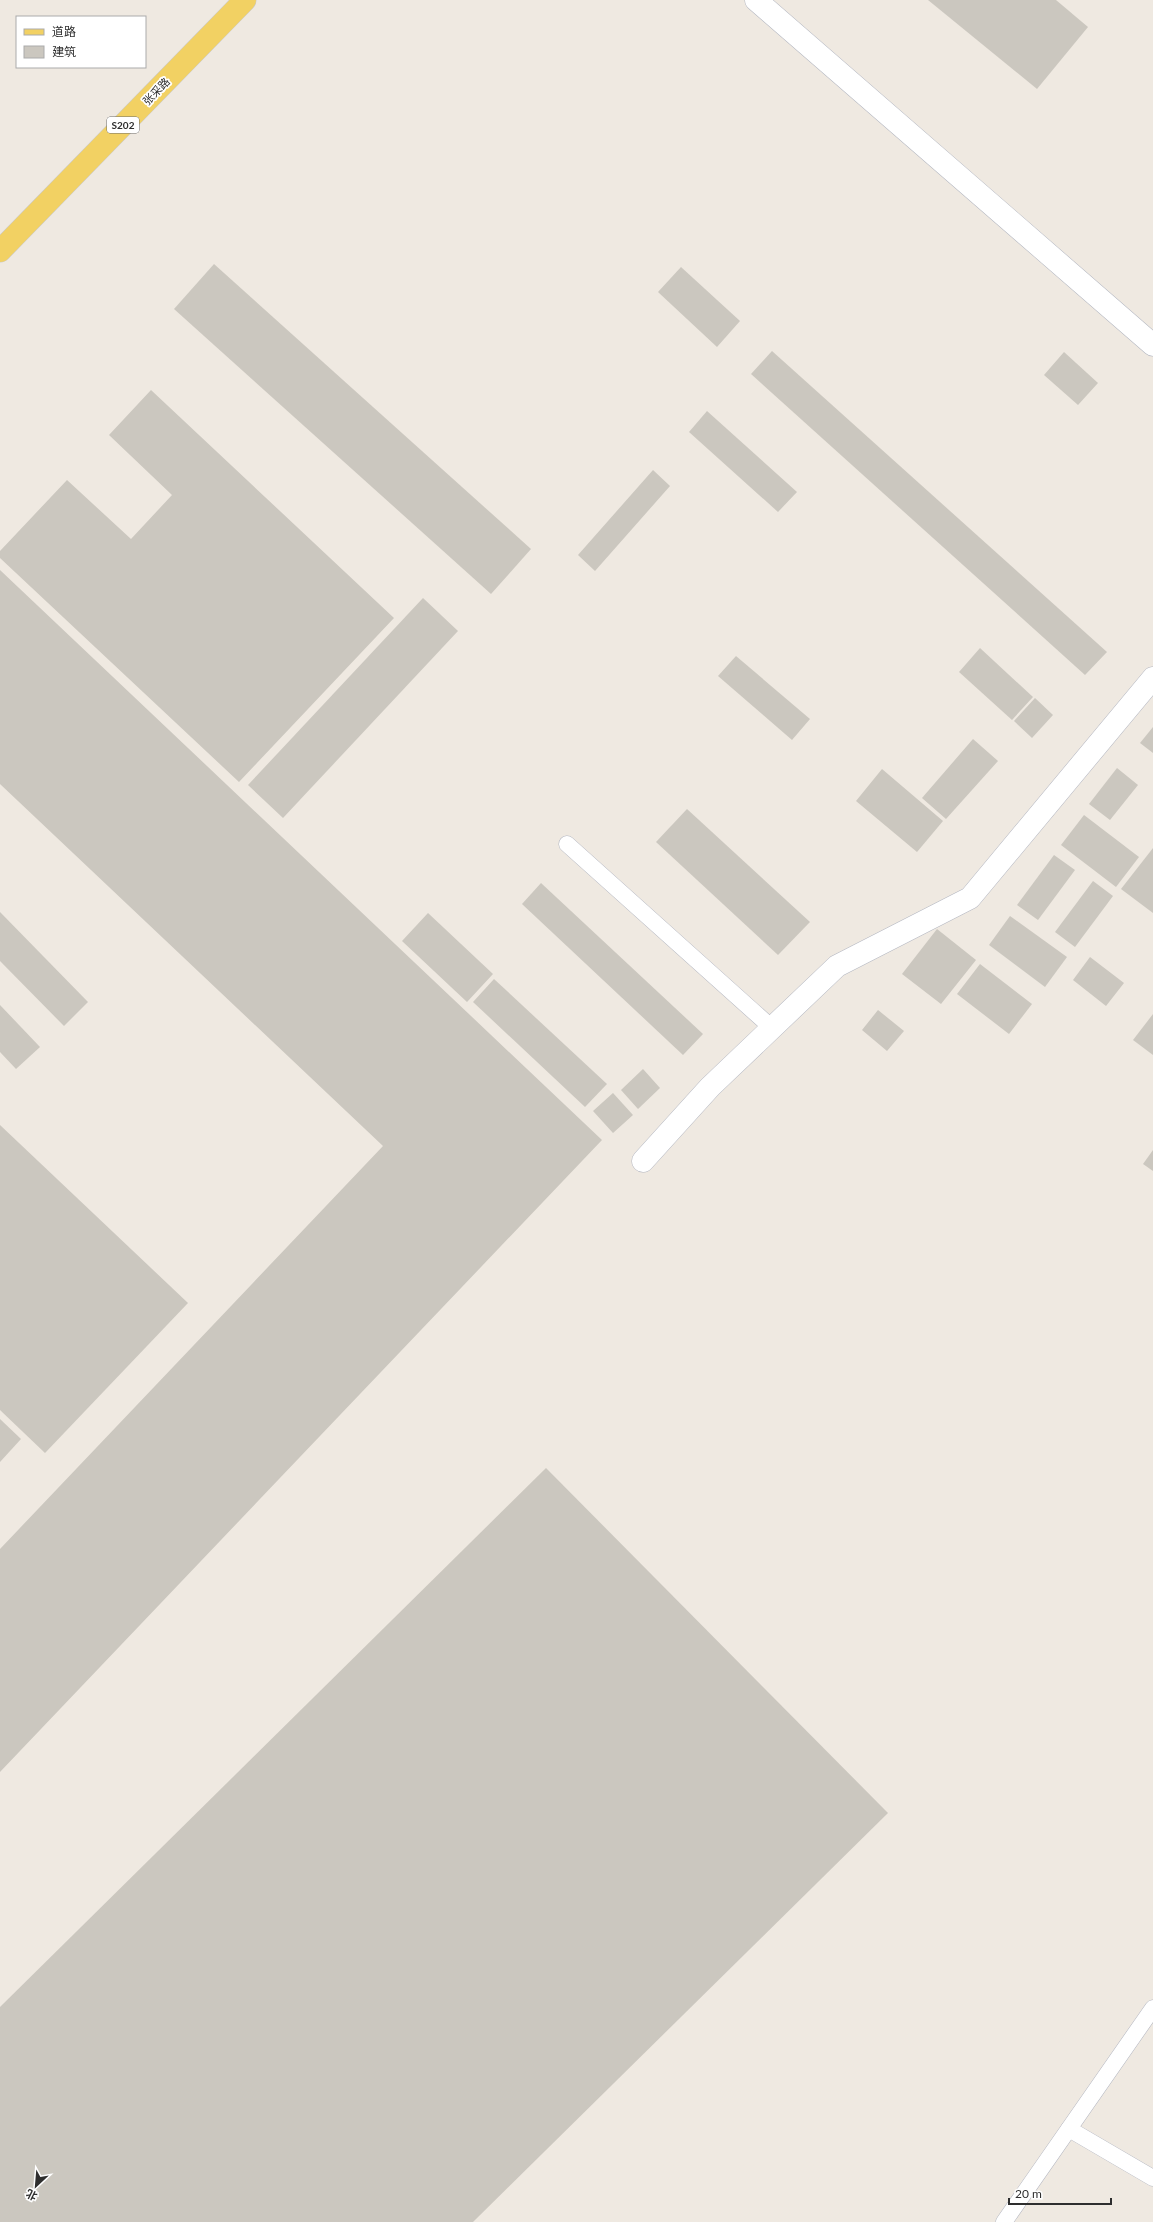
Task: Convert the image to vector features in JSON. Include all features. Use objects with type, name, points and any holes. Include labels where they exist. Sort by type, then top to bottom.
[{"type":"main road","name":"张采路","points":[[0,251],[245,0]]},
{"type":"street","points":[[756,0],[1153,345]]},
{"type":"street","points":[[643,1160],[710,1087],[837,966],[970,898],[1153,678]]},
{"type":"lane","points":[[567,844],[772,1028]]},
{"type":"lane","points":[[1004,2222],[1153,2008]]},
{"type":"lane","points":[[1069,2128],[1153,2178]]},
{"type":"building","points":[[928,0],[1056,0],[1088,27],[1037,89]]},
{"type":"building","points":[[214,264],[531,549],[491,594],[174,309]]},
{"type":"building","points":[[681,267],[740,321],[717,347],[658,292]]},
{"type":"building","points":[[772,351],[1107,652],[1085,675],[751,374]]},
{"type":"building","points":[[1064,352],[1098,383],[1078,405],[1044,375]]},
{"type":"building","points":[[151,390],[394,618],[239,782],[0,558],[0,551],[67,480],[131,539],[172,495],[109,435]]},
{"type":"building","points":[[707,411],[797,492],[778,512],[689,432]]},
{"type":"building","points":[[653,470],[670,486],[595,571],[578,555]]},
{"type":"building","points":[[0,570],[602,1140],[0,1772],[0,1549],[383,1146],[0,784]]},
{"type":"building","points":[[423,598],[458,631],[283,818],[248,785]]},
{"type":"building","points":[[980,648],[1033,697],[1012,720],[959,672]]},
{"type":"building","points":[[736,656],[810,719],[792,740],[718,676]]},
{"type":"building","points":[[1035,698],[1053,715],[1032,738],[1014,721]]},
{"type":"building","points":[[1153,727],[1153,753],[1140,743]]},
{"type":"building","points":[[973,739],[998,761],[946,819],[922,798]]},
{"type":"building","points":[[1117,768],[1138,785],[1110,820],[1089,804]]},
{"type":"building","points":[[882,769],[943,821],[917,852],[856,801]]},
{"type":"building","points":[[687,809],[810,922],[778,955],[656,842]]},
{"type":"building","points":[[1084,815],[1139,857],[1116,887],[1061,845]]},
{"type":"building","points":[[1153,848],[1153,913],[1121,889]]},
{"type":"building","points":[[1054,855],[1075,870],[1038,920],[1017,905]]},
{"type":"building","points":[[1093,881],[1113,896],[1075,947],[1055,932]]},
{"type":"building","points":[[541,883],[703,1034],[683,1055],[522,904]]},
{"type":"building","points":[[0,912],[88,1002],[64,1026],[0,961]]},
{"type":"building","points":[[428,913],[493,974],[467,1002],[402,941]]},
{"type":"building","points":[[1010,916],[1067,957],[1045,987],[989,945]]},
{"type":"building","points":[[937,929],[976,960],[941,1004],[902,974]]},
{"type":"building","points":[[1090,957],[1124,983],[1106,1006],[1073,980]]},
{"type":"building","points":[[980,964],[1032,1004],[1009,1034],[957,994]]},
{"type":"building","points":[[494,979],[607,1084],[585,1107],[473,1002]]},
{"type":"building","points":[[0,1005],[40,1047],[16,1069],[0,1052]]},
{"type":"building","points":[[878,1010],[904,1031],[887,1051],[862,1030]]},
{"type":"building","points":[[1153,1014],[1153,1055],[1133,1040]]},
{"type":"building","points":[[643,1069],[660,1088],[638,1109],[621,1090]]},
{"type":"building","points":[[613,1093],[633,1115],[613,1133],[593,1111]]},
{"type":"building","points":[[0,1125],[188,1303],[45,1453],[0,1410]]},
{"type":"building","points":[[1153,1150],[1153,1171],[1143,1164]]},
{"type":"building","points":[[0,1419],[21,1439],[0,1462]]},
{"type":"building","points":[[546,1468],[888,1813],[473,2222],[0,2222],[0,2007]]}]
